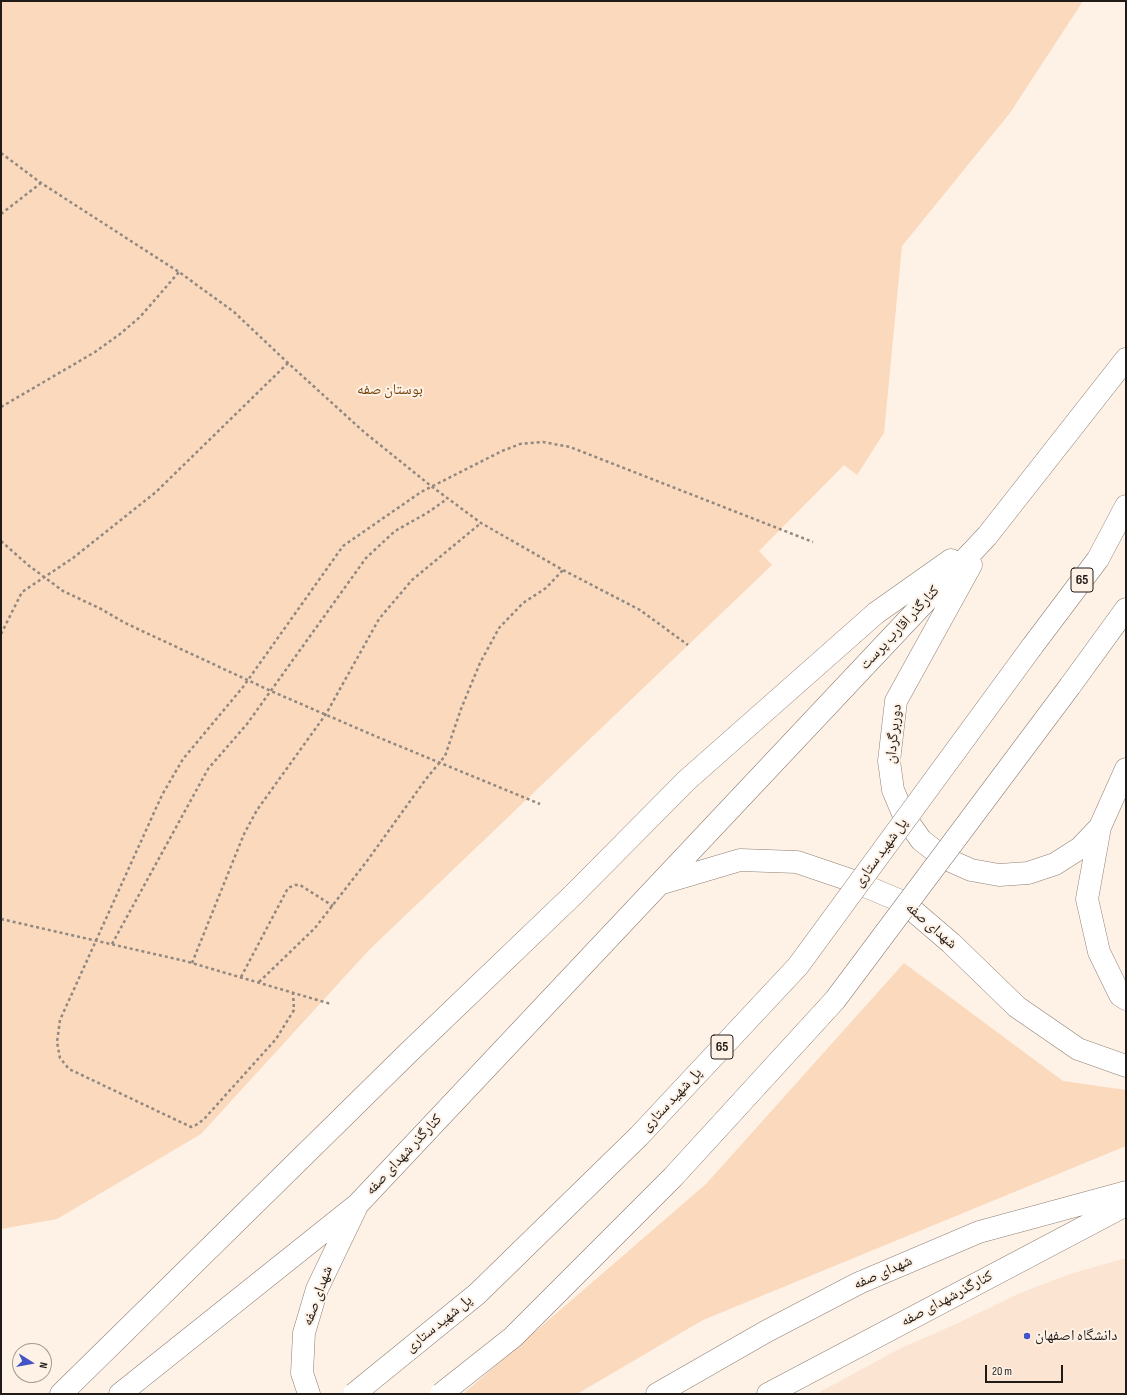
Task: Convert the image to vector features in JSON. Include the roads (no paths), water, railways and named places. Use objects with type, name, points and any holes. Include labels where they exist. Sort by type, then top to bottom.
[{"type":"main road","name":"کنارگذر اقارب پرست","points":[[659,884],[987,536],[1126,359]]},
{"type":"main road","name":"پل شهید ستاری","points":[[354,1394],[477,1294],[639,1136],[798,966],[1098,559],[1126,506]]},
{"type":"main road","name":"دوربرگردان","points":[[987,536],[896,701],[888,761],[893,790],[904,816],[921,840],[944,858],[971,870],[999,875],[1028,873],[1056,864],[1080,848],[1100,827]]},
{"type":"main road","points":[[61,1394],[407,1054],[574,894],[686,780],[876,613],[987,536]]},
{"type":"main road","points":[[441,1394],[513,1337],[673,1177],[835,1000],[1126,609]]},
{"type":"main road","points":[[1126,769],[1100,827],[1087,899],[1099,952],[1120,995],[1126,999]]},
{"type":"main road","name":"شهدای صفه","points":[[659,884],[740,860],[798,862],[853,881],[904,902],[951,943],[1017,1007],[1078,1049],[1126,1066]]},
{"type":"main road","name":"کنارگذر شهدای صفه","points":[[120,1394],[358,1204],[659,884]]},
{"type":"main road","name":"شهدای صفه","points":[[657,1394],[767,1331],[859,1283],[979,1232],[1126,1192]]},
{"type":"main road","name":"شهدای صفه","points":[[309,1394],[302,1373],[304,1333],[317,1289],[358,1204]]},
{"type":"main road","name":"کنارگذرشهدای صفه","points":[[768,1394],[1126,1205]]},
{"type":"place","name":"دانشگاه اصفهان","points":[[1027,1336]]},
{"type":"park label","name":"بوستان صفه","points":[[390,390]]}]
